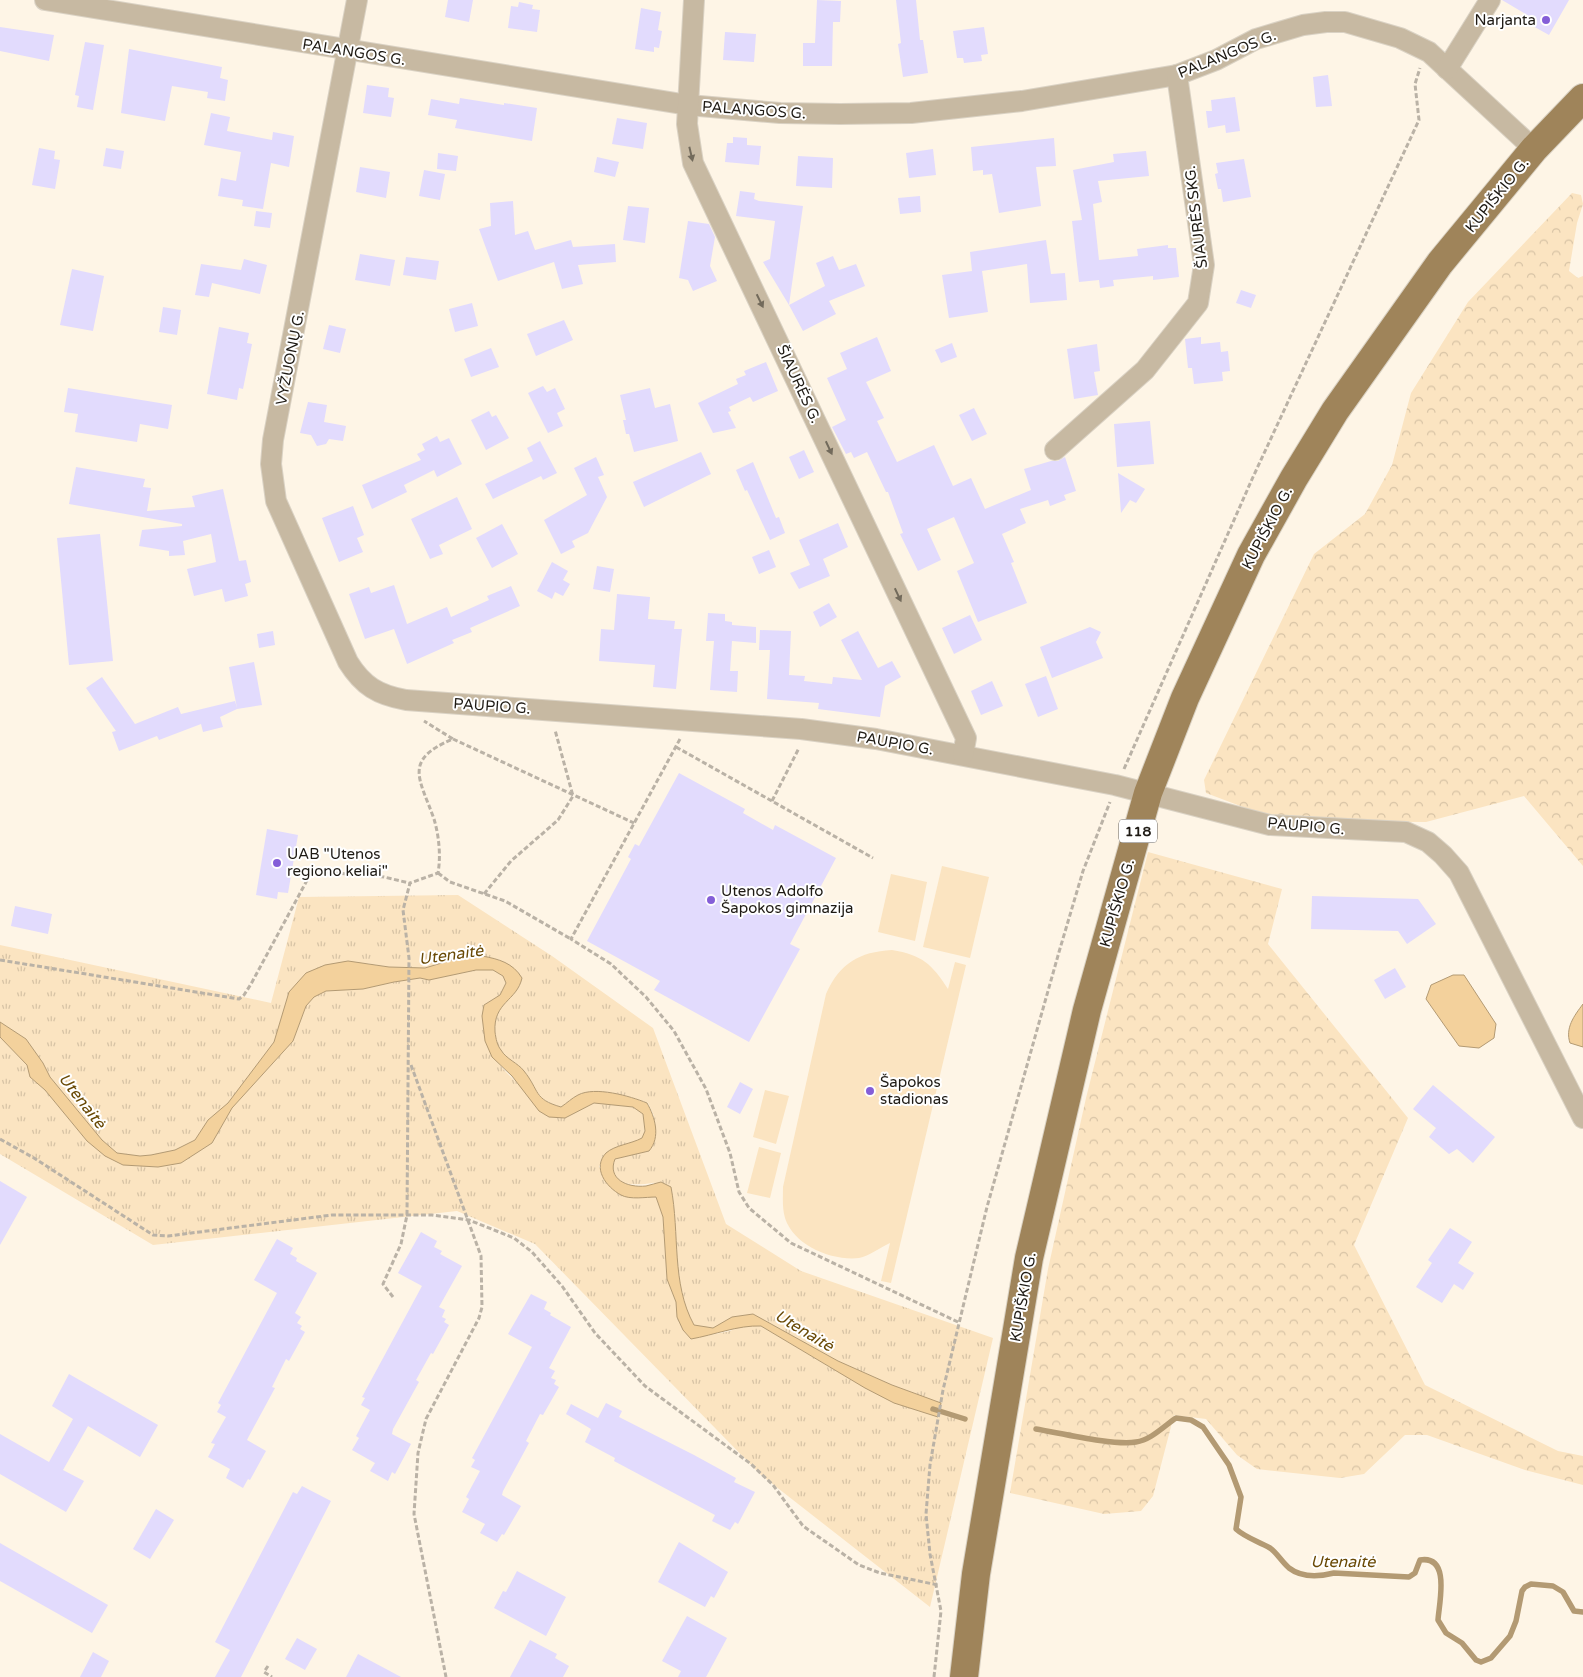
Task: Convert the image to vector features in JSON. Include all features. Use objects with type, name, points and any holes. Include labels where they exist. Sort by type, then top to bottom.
[{"type":"main road","name":"KUPIŠKIO G.","points":[[964,1677],[976,1574],[1029,1258],[1087,1010],[1148,793],[1185,698],[1251,555],[1294,478],[1335,411],[1429,279],[1534,149],[1583,98]]},
{"type":"street","name":"PALANGOS G.","points":[[45,0],[348,51],[688,105],[780,113],[911,113],[1022,102],[1177,75],[1216,60],[1256,40],[1303,25],[1345,22],[1400,38],[1429,52],[1534,149]]},
{"type":"street","name":"VYŽUONŲ G.","points":[[357,0],[273,440],[271,464],[276,501],[348,662],[357,676],[377,693]]},
{"type":"street","name":"ŠIAURĖS G.","points":[[694,0],[688,105],[689,144],[693,163],[966,738],[963,755]]},
{"type":"street","points":[[1447,69],[1490,0]]},
{"type":"street","name":"ŠIAURĖS SKG.","points":[[1056,450],[1145,370],[1198,303],[1204,265],[1177,75]]},
{"type":"street","name":"PAUPIO G.","points":[[377,693],[406,700],[801,729],[876,739],[1148,793],[1270,825],[1406,832],[1428,842],[1459,873],[1583,1118]]},
{"type":"path","points":[[420,719],[453,739],[634,823]]},
{"type":"path","points":[[484,894],[511,861],[558,820],[573,796],[555,727]]},
{"type":"path","points":[[571,939],[680,738]]},
{"type":"path","points":[[438,873],[440,858],[434,821],[419,782],[418,771],[433,747],[453,739]]},
{"type":"path","points":[[772,801],[800,746]]},
{"type":"path","points":[[676,747],[873,858]]},
{"type":"path","points":[[0,960],[239,1000],[251,984],[312,871],[384,877],[410,883],[438,873]]},
{"type":"path","points":[[438,873],[450,882],[505,901],[571,939],[611,964],[646,997],[674,1031],[706,1089],[730,1153],[739,1192],[749,1208],[791,1243],[958,1322]]},
{"type":"path","points":[[393,1297],[384,1284],[401,1244],[407,1215],[410,1062],[409,958],[403,910],[410,883]]},
{"type":"path","points":[[410,1062],[469,1220],[480,1256],[482,1307],[479,1318],[426,1420],[418,1453],[414,1514],[446,1677]]},
{"type":"path","points":[[0,1139],[34,1158],[153,1235],[168,1236],[332,1215],[432,1215],[469,1220],[514,1238],[532,1252],[562,1286],[595,1333],[645,1386],[751,1464],[773,1485],[803,1526],[859,1565],[880,1573],[938,1585]]},
{"type":"path","points":[[934,1677],[941,1611],[938,1585],[930,1554],[926,1514],[930,1465],[943,1390]]},
{"type":"path","points":[[268,1666],[264,1672],[272,1677]]},
{"type":"green space","points":[[1572,193],[1581,195],[1583,204],[1577,223],[1569,271],[1578,278],[1583,276],[1583,866],[1524,796],[1426,822],[1280,821],[1206,793],[1204,780],[1314,554],[1365,514],[1392,465],[1411,393],[1468,302]]},
{"type":"green space","points":[[1148,852],[1282,889],[1268,944],[1408,1118],[1354,1245],[1425,1385],[1558,1451],[1583,1456],[1583,1485],[1525,1470],[1427,1435],[1405,1435],[1364,1474],[1340,1478],[1257,1469],[1237,1455],[1206,1419],[1174,1415],[1153,1496],[1141,1511],[1104,1514],[1010,1493],[1048,1269],[1086,1098]]},
{"type":"green space","points":[[942,866],[989,877],[970,958],[923,947]]},
{"type":"green space","points":[[891,874],[927,882],[915,941],[878,932]]},
{"type":"green space","points":[[458,895],[552,956],[653,1028],[726,1224],[801,1271],[993,1338],[930,1607],[761,1475],[535,1244],[457,1211],[153,1245],[0,1154],[0,1037],[27,1065],[30,1077],[45,1090],[87,1141],[105,1156],[123,1165],[158,1167],[181,1163],[212,1143],[232,1108],[293,1041],[306,1006],[314,998],[283,1018],[274,1042],[228,1103],[208,1120],[195,1140],[175,1150],[151,1155],[140,1156],[117,1153],[102,1140],[50,1077],[43,1063],[26,1039],[0,1022],[0,945],[271,1003],[299,897]],"holes":[[[455,959],[498,959],[509,965],[522,978],[519,986],[498,1014],[495,1022],[496,1039],[503,1053],[524,1071],[541,1097],[561,1107],[578,1095],[594,1091],[623,1095],[648,1103],[654,1116],[649,1151],[615,1159],[614,1175],[623,1182],[630,1184],[656,1183],[671,1188],[679,1276],[687,1310],[694,1326],[713,1328],[732,1317],[753,1314],[838,1361],[892,1385],[940,1403],[831,1368],[761,1326],[744,1325],[730,1331],[691,1339],[683,1330],[677,1317],[676,1302],[667,1279],[663,1217],[656,1197],[632,1197],[599,1167],[607,1154],[642,1138],[645,1132],[643,1114],[633,1107],[594,1103],[565,1118],[534,1097],[506,1072],[495,1058],[487,1042],[483,1025],[484,1005],[500,995],[506,983],[503,976],[493,970],[476,970],[429,980],[420,978],[363,989],[326,991],[315,996],[365,963],[389,967],[425,968]]]},
{"type":"green space","name":"Šapokos stadionas","points":[[892,950],[911,955],[925,962],[937,973],[948,989],[955,962],[966,965],[891,1283],[881,1281],[890,1243],[859,1258],[837,1257],[815,1250],[805,1244],[790,1228],[784,1214],[783,1187],[826,994],[838,974],[852,961],[870,953]]},
{"type":"green space","points":[[765,1090],[789,1096],[776,1144],[753,1137]]},
{"type":"green space","points":[[759,1147],[781,1153],[770,1198],[747,1193]]},
{"type":"shaded area","points":[[482,956],[505,962],[522,978],[515,992],[498,1014],[495,1022],[495,1035],[503,1053],[524,1071],[541,1097],[561,1107],[578,1095],[594,1091],[622,1095],[647,1103],[656,1127],[653,1145],[649,1151],[615,1159],[614,1172],[620,1181],[626,1184],[646,1186],[661,1182],[671,1187],[679,1275],[687,1309],[694,1325],[713,1328],[732,1317],[753,1314],[838,1361],[892,1385],[941,1403],[938,1417],[894,1403],[865,1388],[761,1326],[735,1329],[691,1339],[683,1330],[677,1317],[676,1302],[667,1279],[663,1217],[656,1197],[625,1197],[610,1187],[601,1171],[600,1165],[606,1153],[614,1148],[642,1138],[645,1131],[643,1114],[633,1107],[594,1103],[565,1118],[549,1117],[539,1111],[512,1076],[492,1057],[485,1041],[482,1016],[484,1005],[500,995],[506,983],[503,976],[493,970],[476,970],[429,980],[420,978],[363,989],[326,991],[314,997],[306,1006],[293,1041],[232,1108],[212,1143],[181,1163],[158,1167],[123,1165],[105,1156],[87,1141],[45,1090],[30,1077],[27,1065],[0,1037],[0,1022],[26,1039],[43,1063],[50,1077],[102,1140],[117,1153],[140,1156],[151,1155],[175,1150],[195,1140],[208,1120],[228,1103],[274,1042],[289,992],[306,973],[325,965],[348,961],[389,967],[425,968],[455,959]]},
{"type":"shaded area","points":[[1453,975],[1464,975],[1496,1024],[1494,1038],[1479,1048],[1459,1046],[1426,999],[1431,985]]},
{"type":"shaded area","points":[[1583,1004],[1583,1047],[1570,1043],[1569,1032],[1574,1018]]},
{"type":"building","points":[[448,0],[473,0],[469,22],[445,17]]},
{"type":"building","points":[[817,0],[841,1],[840,22],[833,22],[832,66],[803,66],[803,43],[815,43]]},
{"type":"building","points":[[896,0],[916,0],[920,40],[923,40],[928,73],[903,77],[898,44],[901,43]]},
{"type":"building","name":"Narjanta","points":[[1502,0],[1569,0],[1549,35],[1531,25],[1534,19]]},
{"type":"building","points":[[519,2],[533,5],[532,9],[540,10],[537,32],[508,28],[511,6],[518,7]]},
{"type":"building","points":[[641,8],[661,12],[658,30],[662,31],[659,48],[654,47],[654,52],[635,49]]},
{"type":"building","points":[[0,27],[54,35],[49,61],[0,51]]},
{"type":"building","points":[[984,27],[988,54],[981,55],[982,61],[964,63],[963,58],[957,58],[953,31]]},
{"type":"building","points":[[725,32],[756,34],[754,62],[723,60]]},
{"type":"building","points":[[85,42],[104,45],[93,110],[77,107],[79,96],[75,95]]},
{"type":"building","points":[[129,49],[222,67],[220,78],[228,80],[225,101],[207,98],[208,92],[172,86],[165,121],[121,113]]},
{"type":"building","points":[[1328,75],[1332,106],[1316,107],[1313,77]]},
{"type":"building","points":[[367,85],[389,88],[388,97],[394,98],[391,117],[363,113]]},
{"type":"building","points":[[1235,97],[1240,131],[1226,133],[1225,125],[1208,128],[1206,111],[1212,111],[1211,100]]},
{"type":"building","points":[[460,98],[537,108],[532,141],[455,128],[457,120],[428,115],[431,99],[459,104]]},
{"type":"building","points":[[211,113],[230,117],[227,131],[272,140],[273,132],[294,136],[289,167],[271,163],[263,209],[242,206],[243,200],[218,196],[221,178],[236,181],[241,152],[204,145]]},
{"type":"building","points":[[617,118],[647,123],[643,149],[612,144]]},
{"type":"building","points":[[733,137],[747,138],[747,145],[761,146],[759,165],[725,162],[727,143],[733,143]]},
{"type":"building","points":[[1054,138],[1056,166],[1036,167],[1041,206],[999,213],[992,174],[983,175],[983,170],[973,171],[971,147]]},
{"type":"building","points":[[39,148],[55,151],[54,159],[60,160],[55,189],[32,185]]},
{"type":"building","points":[[106,148],[124,151],[121,169],[103,166]]},
{"type":"building","points":[[933,149],[936,175],[909,178],[906,153]]},
{"type":"building","points":[[1146,151],[1149,176],[1098,181],[1102,202],[1093,204],[1099,260],[1138,256],[1137,249],[1168,245],[1168,248],[1176,248],[1179,277],[1153,280],[1153,276],[1113,280],[1114,286],[1100,288],[1099,280],[1079,282],[1072,221],[1082,220],[1073,170],[1114,162],[1113,154]]},
{"type":"building","points":[[438,153],[458,156],[456,171],[437,169]]},
{"type":"building","points":[[798,156],[833,158],[832,188],[796,186]]},
{"type":"building","points":[[597,157],[619,162],[615,177],[594,172]]},
{"type":"building","points":[[1244,159],[1251,197],[1223,202],[1221,189],[1218,189],[1215,174],[1218,173],[1216,163]]},
{"type":"building","points":[[360,167],[390,172],[386,198],[356,192]]},
{"type":"building","points":[[424,170],[445,174],[440,200],[419,196]]},
{"type":"building","points":[[740,191],[755,193],[754,199],[759,201],[803,206],[789,305],[763,262],[770,259],[775,221],[736,216]]},
{"type":"building","points":[[920,196],[921,212],[900,214],[898,198]]},
{"type":"building","points":[[513,201],[515,235],[528,231],[535,250],[571,240],[573,247],[615,244],[616,262],[578,265],[583,284],[562,289],[554,262],[498,281],[479,229],[491,226],[490,203]]},
{"type":"building","points":[[628,206],[649,208],[645,243],[623,240]]},
{"type":"building","points":[[256,211],[272,213],[270,228],[254,226]]},
{"type":"building","points":[[688,221],[709,224],[715,237],[710,266],[717,281],[693,291],[688,280],[679,278]]},
{"type":"building","points":[[1046,240],[1051,274],[1065,273],[1067,300],[1030,303],[1027,264],[982,271],[988,312],[949,318],[942,275],[972,271],[970,252]]},
{"type":"building","points":[[360,254],[395,260],[390,286],[355,280]]},
{"type":"building","points":[[833,256],[839,270],[856,264],[865,286],[829,301],[836,314],[803,331],[789,305],[825,286],[816,263]]},
{"type":"building","points":[[406,257],[439,261],[436,280],[403,275]]},
{"type":"building","points":[[244,259],[267,265],[260,294],[212,283],[209,297],[195,295],[201,264],[241,270]]},
{"type":"building","points":[[72,269],[104,276],[93,331],[60,325]]},
{"type":"building","points":[[1241,290],[1256,295],[1251,308],[1236,303]]},
{"type":"building","points":[[472,303],[478,326],[455,332],[449,309]]},
{"type":"building","points":[[163,307],[181,310],[177,335],[159,332]]},
{"type":"building","points":[[564,320],[573,340],[536,356],[527,334]]},
{"type":"building","points":[[329,325],[346,329],[340,353],[323,349]]},
{"type":"building","points":[[219,327],[249,333],[247,343],[252,344],[243,389],[239,388],[237,400],[207,394]]},
{"type":"building","points":[[877,337],[891,371],[866,382],[884,418],[877,421],[897,462],[934,445],[953,486],[971,478],[985,509],[1031,490],[1024,469],[1051,461],[1058,461],[1065,457],[1076,491],[1064,495],[1066,500],[1050,506],[1048,500],[1020,509],[1026,523],[1002,534],[1014,562],[1011,563],[1027,603],[978,622],[957,571],[974,563],[954,517],[927,529],[941,560],[918,571],[900,534],[903,533],[888,492],[886,492],[867,452],[854,458],[851,452],[846,454],[832,427],[846,420],[827,378],[847,369],[840,353]]},
{"type":"building","points":[[1201,337],[1201,344],[1220,342],[1221,352],[1228,351],[1230,371],[1222,372],[1223,381],[1194,384],[1192,368],[1188,368],[1185,339]]},
{"type":"building","points":[[952,343],[957,357],[941,363],[935,350]]},
{"type":"building","points":[[1097,344],[1100,371],[1094,372],[1098,395],[1074,399],[1067,349]]},
{"type":"building","points":[[491,348],[499,367],[471,377],[464,359]]},
{"type":"building","points":[[766,362],[778,391],[753,402],[750,397],[729,407],[731,411],[728,412],[736,428],[713,433],[698,403],[738,384],[736,379],[746,375],[744,371]]},
{"type":"building","points":[[543,386],[547,392],[555,388],[565,409],[557,413],[563,426],[548,433],[528,393]]},
{"type":"building","points":[[68,388],[172,405],[168,429],[140,424],[137,442],[75,432],[78,414],[64,412]]},
{"type":"building","points":[[650,388],[655,408],[670,404],[678,441],[634,452],[629,434],[626,434],[623,420],[626,420],[620,395]]},
{"type":"building","points":[[308,402],[327,405],[324,422],[346,426],[343,441],[329,439],[326,444],[317,446],[311,435],[300,433]]},
{"type":"building","points":[[974,408],[987,434],[972,441],[959,415]]},
{"type":"building","points":[[489,411],[492,417],[496,415],[509,438],[486,450],[471,420]]},
{"type":"building","points":[[1150,421],[1154,464],[1117,467],[1114,424]]},
{"type":"building","points":[[437,436],[440,442],[449,438],[462,464],[437,477],[434,470],[404,485],[407,492],[372,509],[362,485],[421,460],[417,454],[425,450],[422,444]]},
{"type":"building","points":[[540,441],[557,473],[543,480],[541,476],[493,499],[485,484],[533,461],[527,448]]},
{"type":"building","points":[[804,450],[814,472],[799,479],[789,457]]},
{"type":"building","points":[[701,452],[711,474],[644,507],[633,482]]},
{"type":"building","points":[[596,457],[604,475],[598,477],[607,497],[588,533],[572,541],[575,547],[561,554],[544,520],[587,495],[574,468]]},
{"type":"building","points":[[753,462],[776,518],[779,517],[785,533],[770,540],[736,470]]},
{"type":"building","points":[[76,467],[145,479],[143,487],[151,488],[147,511],[195,507],[192,496],[223,489],[239,561],[246,560],[251,582],[245,584],[248,596],[225,602],[222,589],[194,596],[187,569],[216,562],[211,534],[183,541],[185,555],[169,556],[169,551],[139,546],[142,530],[182,526],[182,524],[69,504]]},
{"type":"building","points":[[1118,473],[1145,489],[1136,503],[1130,500],[1121,513]]},
{"type":"building","points":[[457,497],[472,529],[439,545],[443,554],[430,559],[411,519]]},
{"type":"building","points":[[353,506],[364,535],[357,538],[363,552],[339,562],[322,518]]},
{"type":"building","points":[[838,523],[848,547],[823,559],[830,576],[799,589],[790,573],[810,565],[799,540]]},
{"type":"building","points":[[502,524],[518,554],[492,568],[476,538]]},
{"type":"building","points":[[100,534],[113,661],[69,665],[57,538]]},
{"type":"building","points":[[769,550],[776,567],[759,574],[752,557]]},
{"type":"building","points":[[552,562],[568,571],[563,580],[570,584],[563,596],[555,592],[552,599],[537,591]]},
{"type":"building","points":[[597,566],[614,569],[610,592],[593,589]]},
{"type":"building","points":[[394,585],[407,624],[447,607],[451,617],[489,600],[487,596],[511,586],[520,606],[470,628],[472,632],[452,640],[454,643],[407,664],[394,629],[365,639],[349,594],[369,587],[371,593]]},
{"type":"building","points":[[617,594],[650,597],[648,619],[675,621],[674,629],[682,629],[676,689],[653,687],[655,665],[599,661],[601,629],[614,630]]},
{"type":"building","points":[[829,603],[837,617],[820,627],[813,612]]},
{"type":"building","points":[[708,613],[725,614],[725,621],[732,622],[732,625],[756,627],[756,643],[732,641],[730,671],[738,671],[737,692],[710,690],[714,641],[706,641]]},
{"type":"building","points":[[970,615],[982,640],[954,654],[942,628]]},
{"type":"building","points":[[1090,627],[1101,632],[1096,642],[1103,658],[1052,678],[1040,647]]},
{"type":"building","points":[[760,630],[791,631],[789,675],[805,676],[804,681],[832,684],[833,677],[862,680],[841,640],[858,631],[878,668],[892,661],[901,677],[885,686],[880,717],[818,709],[819,703],[767,699],[770,650],[759,650]]},
{"type":"building","points":[[273,631],[275,645],[259,648],[257,634]]},
{"type":"building","points":[[254,662],[262,705],[237,709],[220,717],[223,727],[203,732],[201,724],[159,740],[157,736],[119,751],[112,732],[116,731],[86,688],[102,677],[135,724],[178,707],[181,714],[235,701],[237,708],[229,667]]},
{"type":"building","points":[[1046,676],[1058,709],[1038,717],[1025,684]]},
{"type":"building","points":[[992,681],[1003,706],[981,715],[971,691]]},
{"type":"building","name":"Utenos Adolfo Šapokos gimnazija","points":[[679,773],[745,809],[743,813],[773,830],[775,825],[836,858],[790,944],[800,949],[749,1042],[654,990],[660,981],[587,941],[631,859],[628,857],[635,844],[639,846]]},
{"type":"building","name":"UAB \"Utenos regiono keliai\"","points":[[267,829],[298,835],[288,893],[278,892],[277,899],[256,895]]},
{"type":"building","points":[[1312,896],[1418,899],[1436,924],[1407,944],[1398,931],[1311,929]]},
{"type":"building","points":[[15,906],[52,914],[48,934],[11,926]]},
{"type":"building","points":[[1395,968],[1406,987],[1385,999],[1374,980]]},
{"type":"building","points":[[740,1082],[753,1089],[740,1114],[727,1107]]},
{"type":"building","points":[[1433,1085],[1495,1137],[1473,1163],[1457,1149],[1449,1154],[1429,1137],[1436,1128],[1413,1109]]},
{"type":"building","points":[[0,1181],[27,1197],[0,1245]]},
{"type":"building","points":[[1450,1228],[1472,1242],[1458,1263],[1474,1273],[1463,1290],[1454,1284],[1442,1303],[1416,1287],[1432,1263],[1428,1260]]},
{"type":"building","points":[[421,1232],[437,1241],[434,1247],[442,1251],[440,1254],[462,1266],[439,1307],[445,1310],[442,1317],[446,1319],[444,1322],[449,1325],[416,1380],[419,1382],[393,1429],[392,1434],[411,1444],[395,1474],[392,1472],[388,1481],[370,1471],[375,1463],[352,1450],[359,1438],[356,1436],[370,1410],[361,1405],[365,1398],[362,1397],[422,1286],[398,1273]]},
{"type":"building","points":[[277,1239],[293,1248],[290,1254],[297,1258],[296,1261],[317,1273],[295,1313],[301,1317],[297,1323],[302,1326],[300,1329],[305,1332],[289,1361],[286,1359],[272,1387],[275,1388],[247,1440],[266,1451],[250,1480],[248,1479],[243,1488],[226,1478],[230,1469],[208,1457],[215,1444],[211,1443],[226,1417],[217,1412],[221,1405],[218,1403],[277,1293],[254,1280]]},
{"type":"building","points":[[531,1294],[547,1302],[544,1309],[551,1313],[550,1315],[571,1327],[549,1368],[555,1371],[551,1378],[556,1380],[554,1384],[559,1387],[543,1415],[540,1414],[526,1441],[529,1443],[503,1491],[502,1495],[521,1506],[504,1535],[502,1534],[497,1542],[480,1533],[485,1524],[462,1512],[469,1499],[466,1497],[480,1471],[471,1467],[475,1460],[472,1458],[532,1347],[508,1334]]},
{"type":"building","points":[[69,1374],[158,1425],[140,1457],[88,1426],[63,1470],[84,1481],[66,1512],[0,1474],[0,1434],[49,1462],[73,1419],[52,1406]]},
{"type":"building","points":[[606,1403],[622,1411],[619,1417],[736,1478],[734,1482],[755,1492],[738,1524],[735,1522],[730,1530],[712,1521],[715,1515],[614,1461],[615,1458],[585,1442],[591,1429],[566,1414],[571,1404],[598,1418]]},
{"type":"building","points":[[302,1486],[331,1501],[241,1677],[215,1677],[230,1650],[215,1642],[293,1492],[297,1494]]},
{"type":"building","points":[[156,1509],[174,1520],[150,1559],[133,1549]]},
{"type":"building","points":[[679,1542],[728,1572],[714,1598],[711,1596],[705,1607],[658,1582]]},
{"type":"building","points":[[0,1543],[108,1605],[92,1633],[0,1581]]},
{"type":"building","points":[[517,1571],[566,1597],[546,1636],[494,1608],[503,1591],[506,1592]]},
{"type":"building","points":[[687,1616],[727,1638],[706,1677],[678,1677],[681,1671],[662,1661]]},
{"type":"building","points":[[297,1638],[317,1649],[305,1670],[285,1659]]},
{"type":"building","points":[[530,1640],[557,1654],[555,1658],[569,1666],[563,1677],[510,1677]]},
{"type":"building","points":[[93,1652],[109,1661],[101,1677],[80,1677]]},
{"type":"building","points":[[358,1654],[401,1677],[346,1677]]},
{"type":"waterway","name":"Utenaitė","points":[[933,1409],[965,1419]]},
{"type":"waterway","name":"Utenaitė","points":[[1036,1429],[1101,1441],[1127,1443],[1147,1439],[1176,1418],[1191,1420],[1203,1427],[1229,1465],[1241,1497],[1236,1529],[1270,1548],[1289,1568],[1305,1575],[1316,1576],[1334,1573],[1409,1577],[1415,1573],[1420,1560],[1430,1560],[1440,1572],[1441,1592],[1438,1620],[1446,1633],[1462,1643],[1476,1660],[1481,1662],[1491,1658],[1510,1636],[1516,1621],[1522,1591],[1531,1584],[1553,1586],[1563,1592],[1574,1611],[1583,1612]]},
{"type":"place","name":"Narjanta","points":[[1546,20]]},
{"type":"place","name":"UAB \"Utenos regiono keliai\"","points":[[277,863]]},
{"type":"place","name":"Utenos Adolfo Šapokos gimnazija","points":[[711,900]]},
{"type":"place","name":"Šapokos stadionas","points":[[870,1091]]}]
